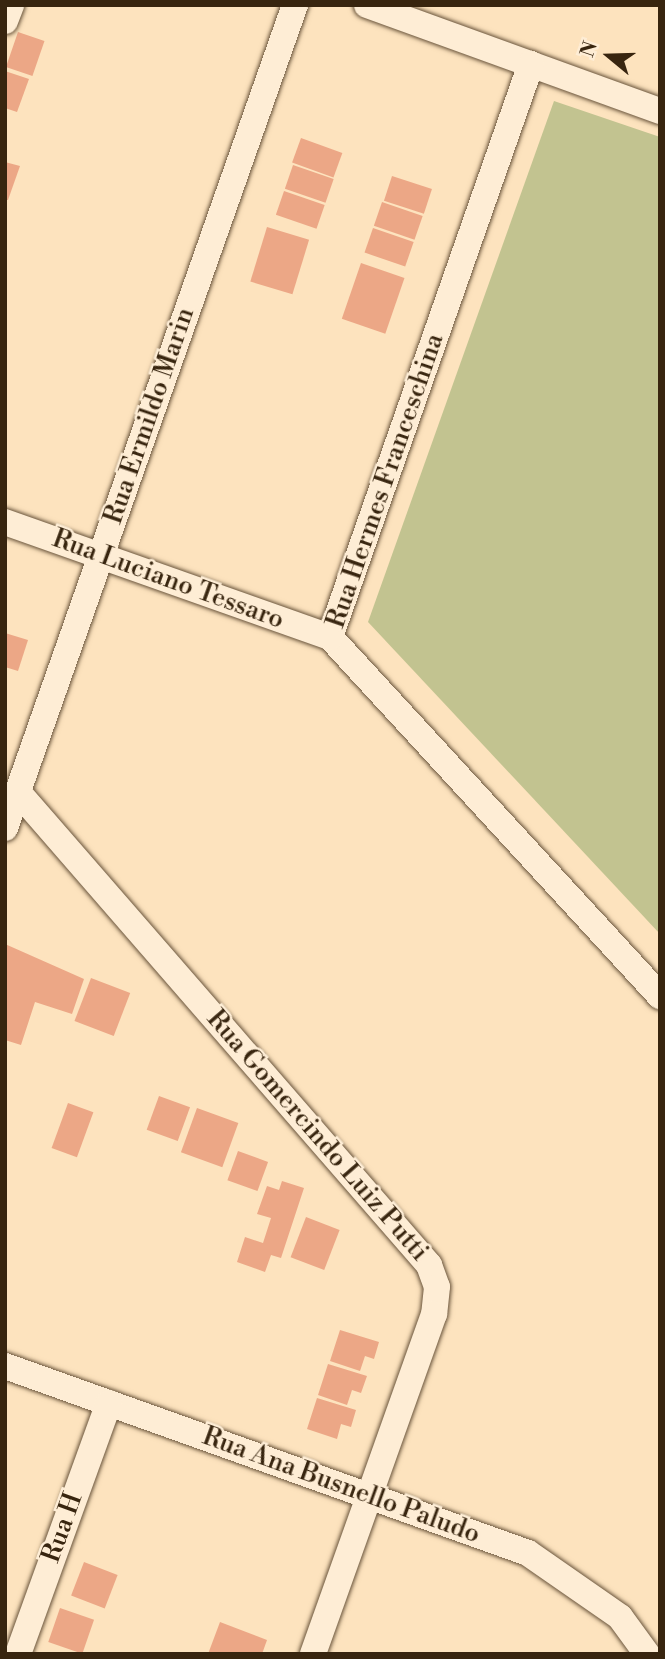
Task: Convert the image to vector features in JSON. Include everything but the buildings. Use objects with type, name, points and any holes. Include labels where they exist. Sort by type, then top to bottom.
[{"type":"street","points":[[5,21],[11,5]]},
{"type":"street","name":"Rua Ermildo Marin","points":[[5,828],[295,5]]},
{"type":"street","points":[[367,5],[660,111]]},
{"type":"street","name":"Rua Hermes Franceschina","points":[[531,64],[330,637],[660,996]]},
{"type":"street","name":"Rua Luciano Tessaro","points":[[5,522],[330,637]]},
{"type":"street","name":"Rua Gomercindo Luiz Putti","points":[[18,792],[429,1265],[437,1287],[434,1314],[313,1654]]},
{"type":"street","name":"Rua Ana Busnello Paludo","points":[[5,1366],[527,1553],[573,1579],[620,1617],[647,1654]]},
{"type":"street","name":"Rua H","points":[[18,1654],[109,1403]]},
{"type":"green space","points":[[554,101],[660,137],[660,934],[368,622]]}]
